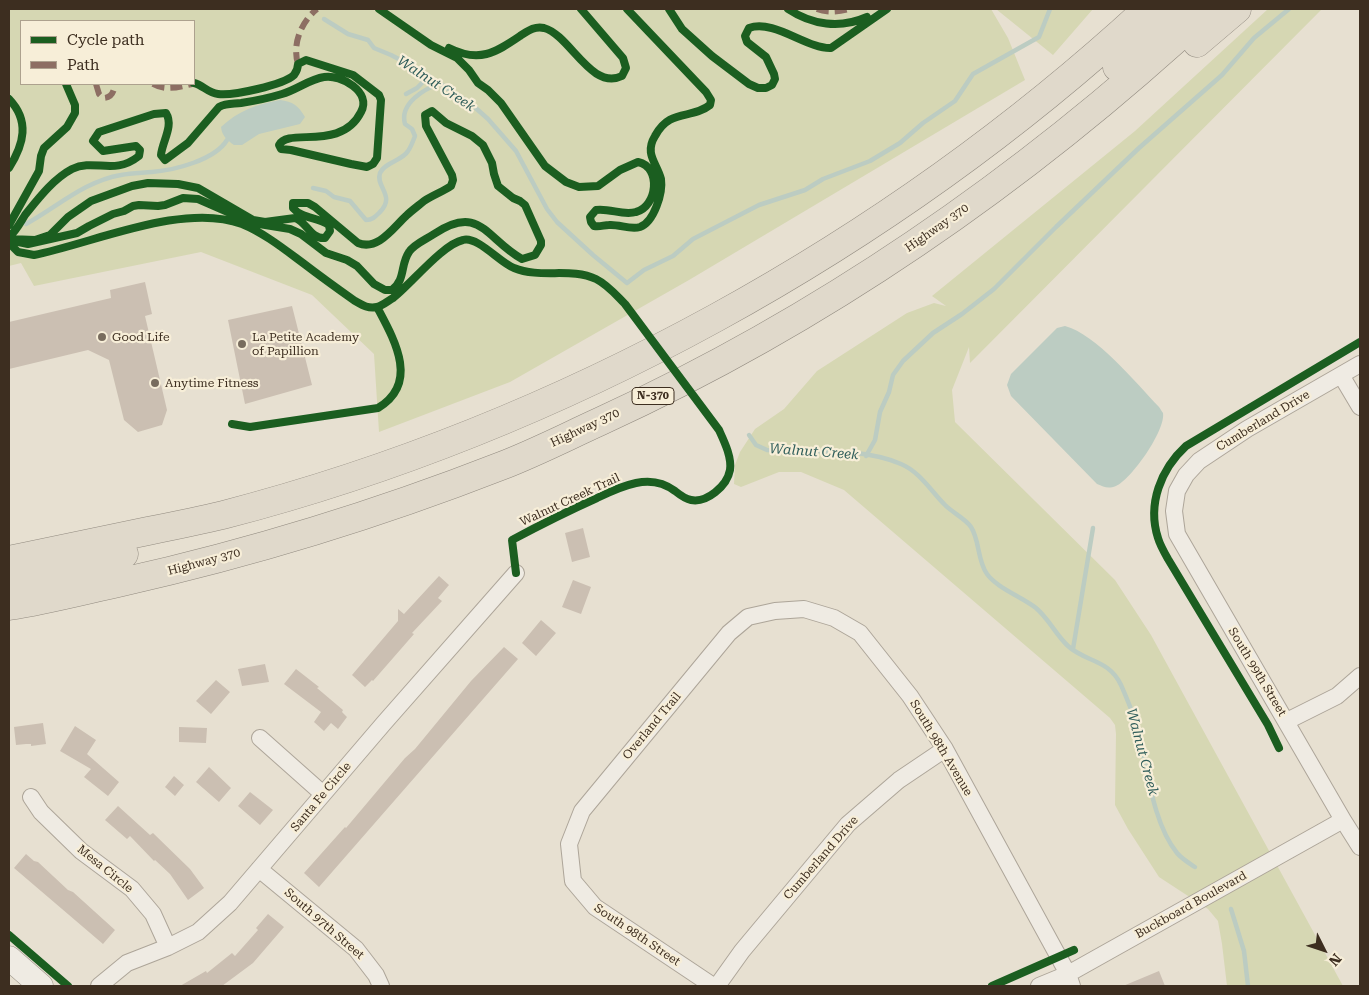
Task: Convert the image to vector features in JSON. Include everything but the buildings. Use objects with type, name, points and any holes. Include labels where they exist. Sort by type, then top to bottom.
[{"type":"highway","points":[[9,560],[221,516],[361,473],[492,425],[626,365],[731,309],[870,224],[952,167],[1080,68],[1147,9]]},
{"type":"highway","points":[[1033,158],[1093,90],[1179,9]]},
{"type":"highway","name":"Highway 370","points":[[9,606],[168,572],[253,549],[346,520],[504,465],[639,403],[724,360],[792,322],[924,237],[1076,126],[1209,9]]},
{"type":"highway","points":[[1076,126],[1163,71],[1237,9]]},
{"type":"highway","points":[[9,580],[134,552],[221,516]]},
{"type":"main road","points":[[9,958],[41,986]]},
{"type":"street","name":"Cumberland Drive","points":[[1177,491],[1186,475],[1199,461],[1247,428],[1360,364]]},
{"type":"street","points":[[1341,375],[1360,407]]},
{"type":"street","name":"South 99th Street","points":[[1177,491],[1174,511],[1177,534],[1343,820],[1360,846]]},
{"type":"street","name":"Santa Fe Circle","points":[[99,986],[127,963],[168,947],[198,932],[230,903],[516,572]]},
{"type":"street","name":"South 98th Avenue","points":[[748,617],[776,611],[804,609],[834,618],[860,634],[910,696],[945,750],[1070,980]]},
{"type":"street","name":"Overland Trail","points":[[569,844],[582,811],[729,633],[748,617]]},
{"type":"street","points":[[1286,721],[1337,696],[1360,676]]},
{"type":"street","points":[[260,738],[323,794]]},
{"type":"street","name":"Cumberland Drive","points":[[717,986],[742,950],[848,824],[899,780],[945,750]]},
{"type":"street","name":"Mesa Circle","points":[[31,797],[42,812],[81,851],[132,889],[152,914],[168,947]]},
{"type":"street","name":"Buckboard Boulevard","points":[[1039,986],[1070,980],[1343,820]]},
{"type":"street","name":"South 98th Street","points":[[569,844],[573,881],[595,908],[713,986]]},
{"type":"street","name":"South 97th Street","points":[[259,869],[356,949],[376,975],[381,986]]},
{"type":"green space","points":[[9,9],[991,9],[1008,38],[1025,80],[689,280],[510,382],[379,432],[374,354],[312,295],[201,252],[34,286],[21,263],[9,266]]},
{"type":"green space","points":[[996,9],[1093,9],[1053,55]]},
{"type":"green space","points":[[1268,9],[1322,9],[970,363],[969,347],[952,390],[955,422],[1115,580],[1151,635],[1343,986],[1227,986],[1218,921],[1208,909],[1159,877],[1115,805],[1116,734],[1115,725],[1110,718],[844,490],[801,472],[779,472],[741,487],[734,484],[735,465],[740,452],[755,429],[784,409],[817,371],[907,313],[934,303],[946,306],[932,296],[1135,131]]},
{"type":"shaded area","points":[[280,100],[292,103],[300,110],[305,117],[300,124],[259,134],[242,145],[234,145],[224,135],[221,127],[241,112]]},
{"type":"shaded area","points":[[1065,326],[1090,339],[1115,360],[1163,413],[1159,431],[1146,454],[1122,482],[1113,487],[1097,484],[1011,396],[1007,385],[1011,374],[1057,328]]},
{"type":"waterway","points":[[324,19],[348,34],[368,40],[374,48],[416,68],[470,103],[488,119],[516,151],[547,209],[557,222],[627,283],[644,270],[673,256],[693,239],[759,205],[805,190],[823,179],[870,161],[900,143],[923,123],[955,101],[973,74],[1039,37],[1050,9]]},
{"type":"waterway","points":[[866,456],[875,440],[880,412],[889,392],[893,375],[903,361],[933,333],[962,314],[994,289],[1139,148],[1222,75],[1254,38],[1289,9]]},
{"type":"waterway","points":[[406,94],[417,88],[429,76]]},
{"type":"waterway","points":[[313,188],[326,191],[334,197],[350,201],[366,220],[375,217],[386,202],[386,197],[380,183],[380,173],[382,169],[405,154],[415,136],[412,129],[405,124],[404,116],[409,103],[427,89],[440,83]]},
{"type":"waterway","points":[[26,224],[95,183],[121,175],[161,171],[194,163],[213,153],[227,140]]},
{"type":"waterway","name":"Walnut Creek","points":[[749,435],[756,445],[767,450],[852,453],[869,455],[901,464],[920,477],[945,505],[966,521],[974,532],[984,569],[991,579],[1036,608],[1068,646],[1103,665],[1116,677],[1124,691],[1136,723],[1152,797],[1162,827],[1177,853],[1195,867]]},
{"type":"waterway","points":[[1073,649],[1093,528]]},
{"type":"waterway","name":"Walnut Creek","points":[[1231,909],[1244,951],[1248,986]]},
{"type":"marked path","points":[[298,64],[296,49],[299,34],[306,20],[317,9]]},
{"type":"marked path","points":[[817,9],[833,12],[849,9]]},
{"type":"marked path","points":[[96,85],[99,94],[103,98],[106,98],[113,92],[115,85]]},
{"type":"marked path","points":[[156,85],[167,88],[187,85]]},
{"type":"cycle path","points":[[379,9],[431,45],[457,58],[478,83],[501,103],[545,166],[566,182],[579,187],[598,186],[620,170],[638,162],[646,165],[651,171],[654,187],[649,203],[643,209],[631,213],[596,210],[590,217],[594,226],[613,225],[636,228],[645,224],[649,219],[661,192],[661,179],[651,153],[652,142],[655,136],[667,121],[703,109],[710,105],[711,100],[706,92],[627,9]]},
{"type":"cycle path","points":[[449,48],[469,55],[486,54],[503,47],[531,29],[544,28],[554,33],[600,76],[611,79],[622,76],[626,68],[623,58],[581,9]]},
{"type":"cycle path","points":[[669,9],[682,29],[712,56],[749,84],[758,88],[766,88],[772,85],[775,79],[766,57],[747,42],[745,36],[749,28],[769,27],[812,44],[831,48],[887,9]]},
{"type":"cycle path","points":[[788,9],[807,19],[826,24],[847,23],[867,17]]},
{"type":"cycle path","points":[[9,237],[41,196],[65,173],[80,166],[121,165],[139,156],[140,150],[136,146],[103,151],[93,141],[99,132],[154,114],[166,113],[169,123],[161,155],[165,160],[188,143],[219,107],[277,95],[324,77],[338,78],[346,81],[359,91],[363,105],[361,112],[352,124],[341,132],[284,140],[279,145],[281,149],[367,167],[373,164],[377,158],[381,100],[379,95],[353,75],[306,60],[298,64],[298,69],[288,79],[246,92],[218,94],[195,83]]},
{"type":"cycle path","points":[[9,225],[39,171],[44,148],[67,127],[75,113],[75,105],[66,85]]},
{"type":"cycle path","points":[[9,99],[16,107],[22,124],[21,141],[9,168]]},
{"type":"cycle path","points":[[9,239],[35,240],[50,235],[68,217],[91,201],[132,186],[148,183],[178,184],[198,188],[253,220],[265,222],[295,218],[316,236],[325,238],[330,231],[329,225],[305,216],[293,208],[293,203],[308,203],[358,243],[372,244],[385,237],[424,201],[451,186],[452,175],[426,126],[425,115],[432,111],[446,123],[472,136],[483,145],[492,163],[498,186],[525,205],[541,245],[535,255],[522,259],[482,227],[473,223],[462,222],[450,225],[411,249],[406,257],[401,277],[396,286],[392,290],[385,290],[374,284],[357,266],[347,260],[326,253],[301,234],[290,229],[253,223],[198,199],[183,198],[158,206],[133,206],[77,233],[28,244],[9,240]]},
{"type":"cycle path","name":"Walnut Creek Trail","points":[[9,243],[18,252],[34,255],[166,221],[193,218],[219,219],[242,224],[258,232],[355,301],[371,307],[383,305],[393,298],[437,256],[455,243],[463,240],[475,242],[508,265],[524,271],[576,274],[600,281],[612,290],[625,304],[719,430],[729,455],[730,470],[721,487],[703,499],[689,499],[661,484],[641,482],[616,489],[565,513],[512,540],[516,573]]},
{"type":"cycle path","points":[[232,424],[250,427],[378,408],[391,398],[398,386],[401,373],[400,360],[396,346],[377,307]]},
{"type":"cycle path","points":[[1279,748],[1268,725],[1162,548],[1155,525],[1155,500],[1163,476],[1177,455],[1186,446],[1360,342]]},
{"type":"cycle path","points":[[9,935],[68,986]]},
{"type":"cycle path","points":[[992,986],[1074,950]]},
{"type":"place","name":"Good Life","points":[[102,337]]},
{"type":"place","name":"La Petite Academy of Papillion","points":[[242,344]]},
{"type":"place","name":"Anytime Fitness","points":[[155,383]]}]
